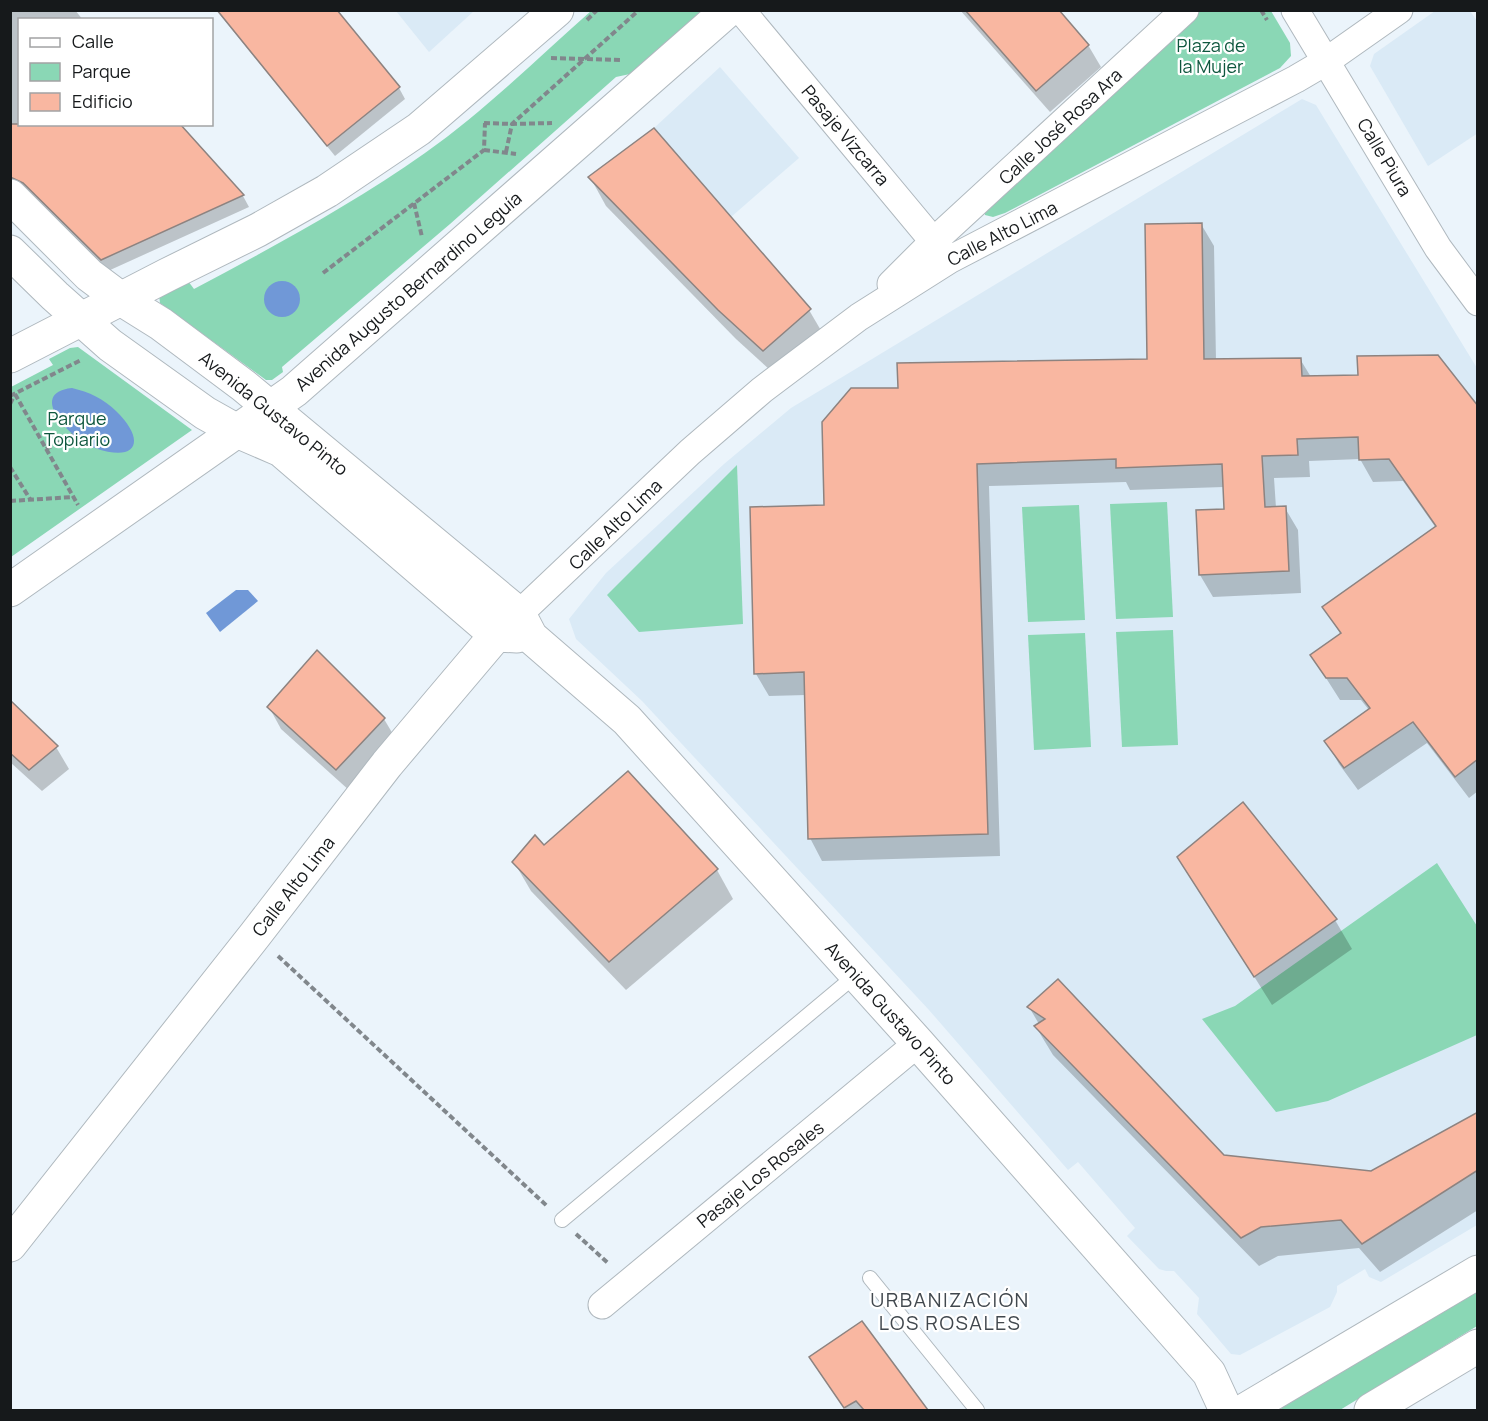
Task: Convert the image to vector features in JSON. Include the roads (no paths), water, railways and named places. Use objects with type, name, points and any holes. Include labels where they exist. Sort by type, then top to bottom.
[{"type":"main road","points":[[10,356],[258,230],[327,191],[419,129],[557,10]]},
{"type":"main road","name":"Avenida Augusto Bernardino Leguía","points":[[10,590],[303,383],[728,10]]},
{"type":"main road","name":"Avenida Gustavo Pinto","points":[[10,196],[89,275],[120,299],[161,324],[270,407],[515,629]]},
{"type":"main road","name":"Avenida Gustavo Pinto","points":[[10,252],[110,345],[205,413],[237,431],[282,450],[515,629],[627,720],[918,1043],[1209,1373],[1227,1410]]},
{"type":"main road","name":"Calle Alto Lima","points":[[10,1245],[387,764],[515,629]]},
{"type":"main road","points":[[1245,1410],[1478,1272]]},
{"type":"main road","points":[[1371,1410],[1478,1346]]},
{"type":"street","name":"Pasaje Vizcarra","points":[[741,10],[941,250]]},
{"type":"street","name":"Calle José Rosa Ara","points":[[941,250],[1185,10]]},
{"type":"street","name":"Calle Piura","points":[[1295,10],[1438,248],[1478,302]]},
{"type":"street","name":"Calle Alto Lima","points":[[515,629],[690,452],[762,390],[859,317],[941,250],[1129,167],[1326,62],[1399,10]]},
{"type":"street","name":"Pasaje Los Rosales","points":[[602,1305],[918,1043]]},
{"type":"lane","points":[[562,1220],[856,975]]},
{"type":"lane","points":[[870,1278],[977,1410]]},
{"type":"water","points":[[282,281],[295,286],[300,299],[295,312],[282,317],[269,312],[264,299],[269,286]]},
{"type":"water","points":[[72,388],[106,403],[126,422],[134,440],[133,446],[128,451],[109,452],[95,448],[86,444],[66,427],[53,407],[53,398],[59,392]]},
{"type":"water","points":[[236,590],[248,590],[258,601],[220,632],[206,613]]},
{"type":"district","name":"URBANIZACIÓN LOS ROSALES","points":[[950,1310]]},
{"type":"park label","name":"Plaza de la Mujer","points":[[1211,55]]},
{"type":"park label","name":"Parque Topiario","points":[[77,428]]}]
